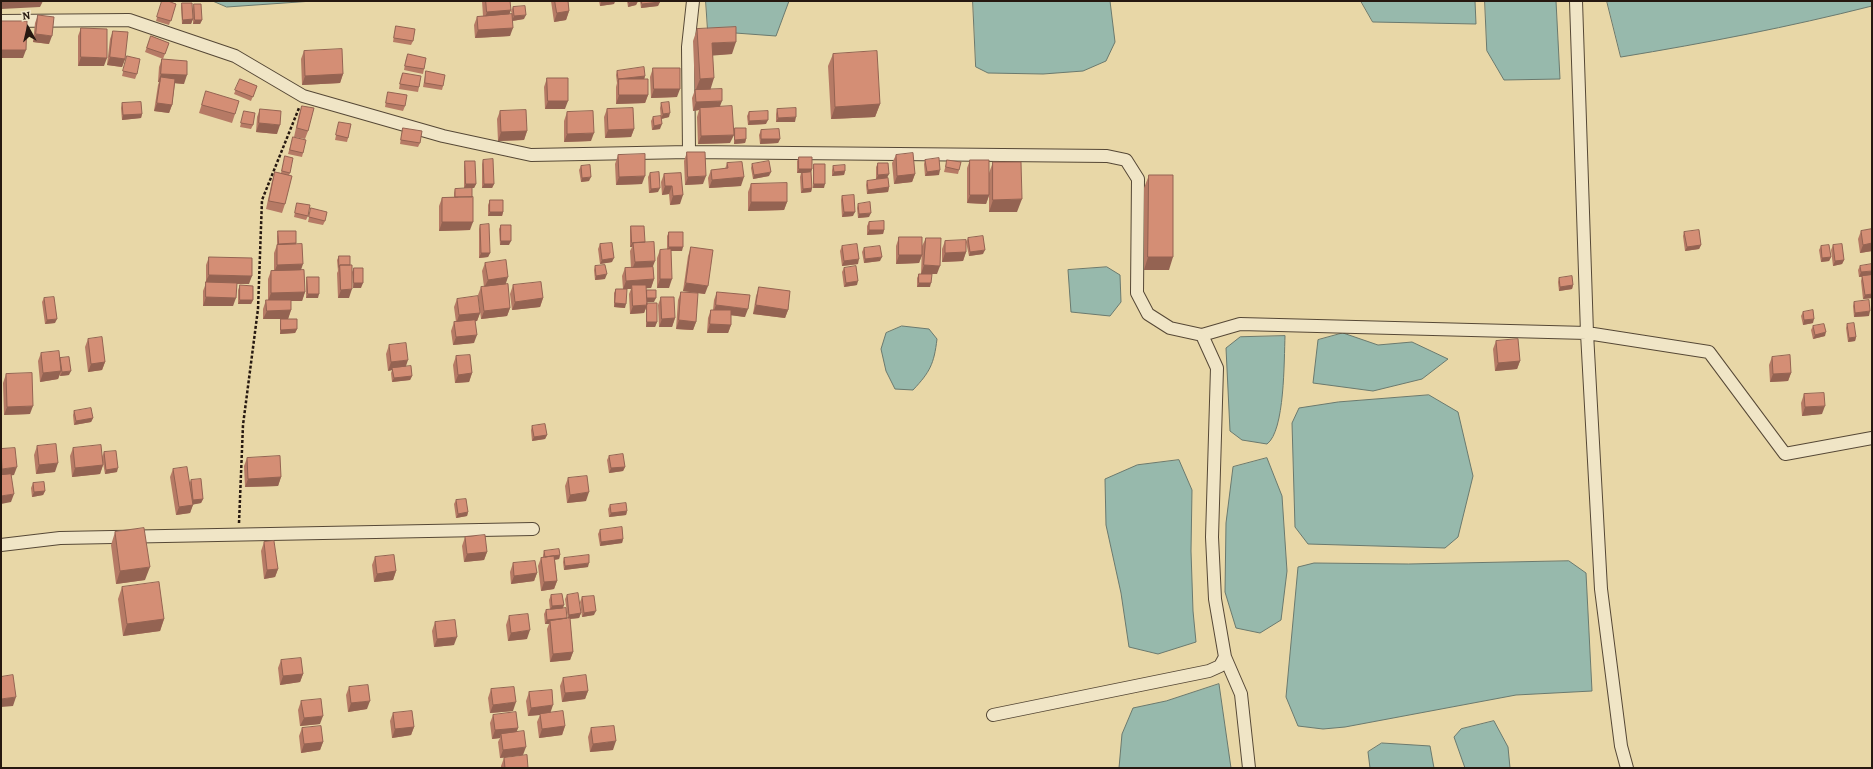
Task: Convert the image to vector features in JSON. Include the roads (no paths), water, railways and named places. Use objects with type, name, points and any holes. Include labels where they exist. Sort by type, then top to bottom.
[{"type":"street","points":[[689,152],[688,47],[693,1]]},
{"type":"street","points":[[1576,1],[1587,333],[1601,589],[1621,746],[1627,768]]},
{"type":"street","points":[[1,21],[129,20],[235,56],[303,96],[443,136],[531,155],[689,152],[1107,156],[1126,160],[1138,179],[1137,292],[1148,314],[1170,328],[1202,335],[1240,324],[1587,333],[1709,352],[1785,454],[1872,438]]},
{"type":"street","points":[[1202,335],[1217,368],[1212,537],[1215,599],[1225,657],[1241,694],[1249,768]]},
{"type":"street","points":[[1,545],[60,538],[533,529]]},
{"type":"street","points":[[993,715],[1209,671],[1220,666],[1225,657]]}]
